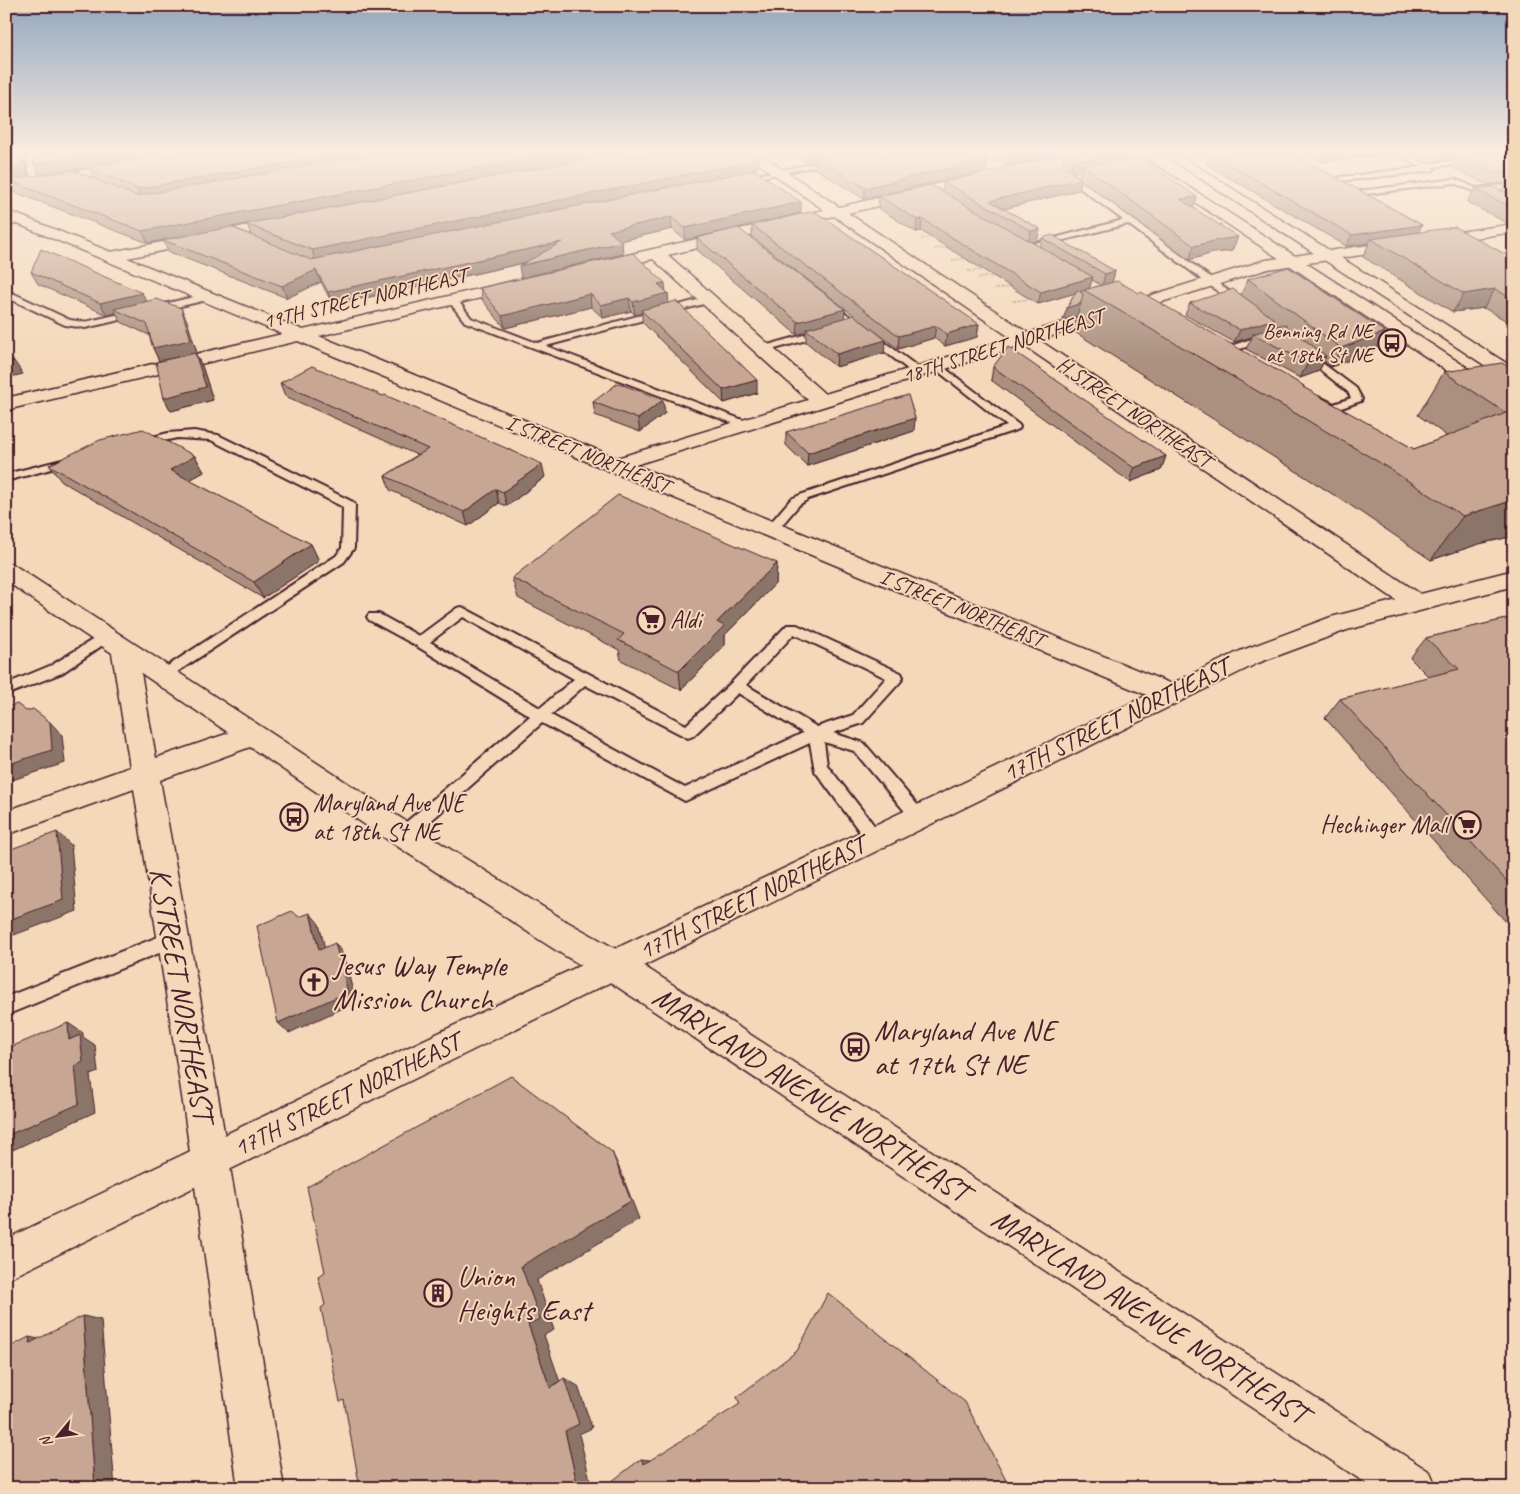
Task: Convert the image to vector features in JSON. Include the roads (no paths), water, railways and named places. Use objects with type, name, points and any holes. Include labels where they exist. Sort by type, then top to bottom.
[{"type":"street","name":"I STREET NORTHEAST","points":[[23,224],[207,297],[1170,694]]},
{"type":"street","points":[[109,257],[239,235],[283,224]]},
{"type":"street","points":[[588,269],[744,238],[793,224]]},
{"type":"street","name":"H STREET NORTHEAST","points":[[855,224],[1417,603]]},
{"type":"street","points":[[1236,224],[1514,407]]},
{"type":"street","points":[[1278,224],[1514,376]]},
{"type":"street","name":"18TH STREET NORTHEAST","points":[[615,465],[1266,265],[1426,237],[1514,228]]},
{"type":"street","points":[[1493,231],[1514,242]]},
{"type":"street","points":[[656,254],[822,402]]},
{"type":"street","name":"19TH STREET NORTHEAST","points":[[6,404],[530,282]]},
{"type":"street","name":"MARYLAND AVENUE NORTHEAST","points":[[6,570],[403,834],[553,930],[613,965],[1414,1488]]},
{"type":"street","name":"17TH STREET NORTHEAST","points":[[6,1260],[1249,657],[1340,623],[1514,578]]},
{"type":"street","name":"K STREET NORTHEAST","points":[[115,643],[145,774],[210,1161],[261,1488]]},
{"type":"street","points":[[6,823],[254,735]]},
{"type":"lane","points":[[1027,248],[1119,224]]},
{"type":"lane","points":[[1133,224],[1282,336],[1210,356]]},
{"type":"lane","points":[[6,293],[68,323],[85,325],[207,297]]},
{"type":"lane","points":[[453,300],[468,320],[746,425]]},
{"type":"lane","points":[[536,346],[708,300]]},
{"type":"lane","points":[[825,300],[845,326],[918,372]]},
{"type":"lane","points":[[764,349],[845,326]]},
{"type":"lane","points":[[1297,348],[1352,390],[1357,399],[1333,408],[1309,394]]},
{"type":"lane","points":[[1229,350],[1243,357]]},
{"type":"lane","points":[[771,530],[795,502],[804,497],[1015,427],[938,366]]},
{"type":"lane","points":[[124,447],[171,435],[191,433],[214,437],[349,505],[348,548],[340,559],[164,675]]},
{"type":"lane","points":[[6,478],[78,459]]},
{"type":"lane","points":[[374,617],[420,642],[541,716],[685,795],[816,733],[858,719],[896,677],[792,628],[737,686],[688,732],[462,611],[420,642]]},
{"type":"lane","points":[[6,690],[115,643]]},
{"type":"lane","points":[[403,834],[584,678]]},
{"type":"lane","points":[[737,686],[816,733],[859,748],[919,816]]},
{"type":"lane","points":[[816,733],[820,767],[874,838]]},
{"type":"lane","points":[[6,1006],[172,939]]},
{"type":"place","name":"Benning Rd NE at 18th St NE","points":[[1392,343]]},
{"type":"place","name":"Aldi","points":[[651,620]]},
{"type":"place","name":"Maryland Ave NE at 18th St NE","points":[[294,817]]},
{"type":"place","name":"Hechinger Mall","points":[[1467,825]]},
{"type":"place","name":"Jesus Way Temple Mission Church","points":[[314,982]]},
{"type":"place","name":"Maryland Ave NE at 17th St NE","points":[[855,1047]]},
{"type":"place","name":"Union Heights East","points":[[438,1293]]}]
